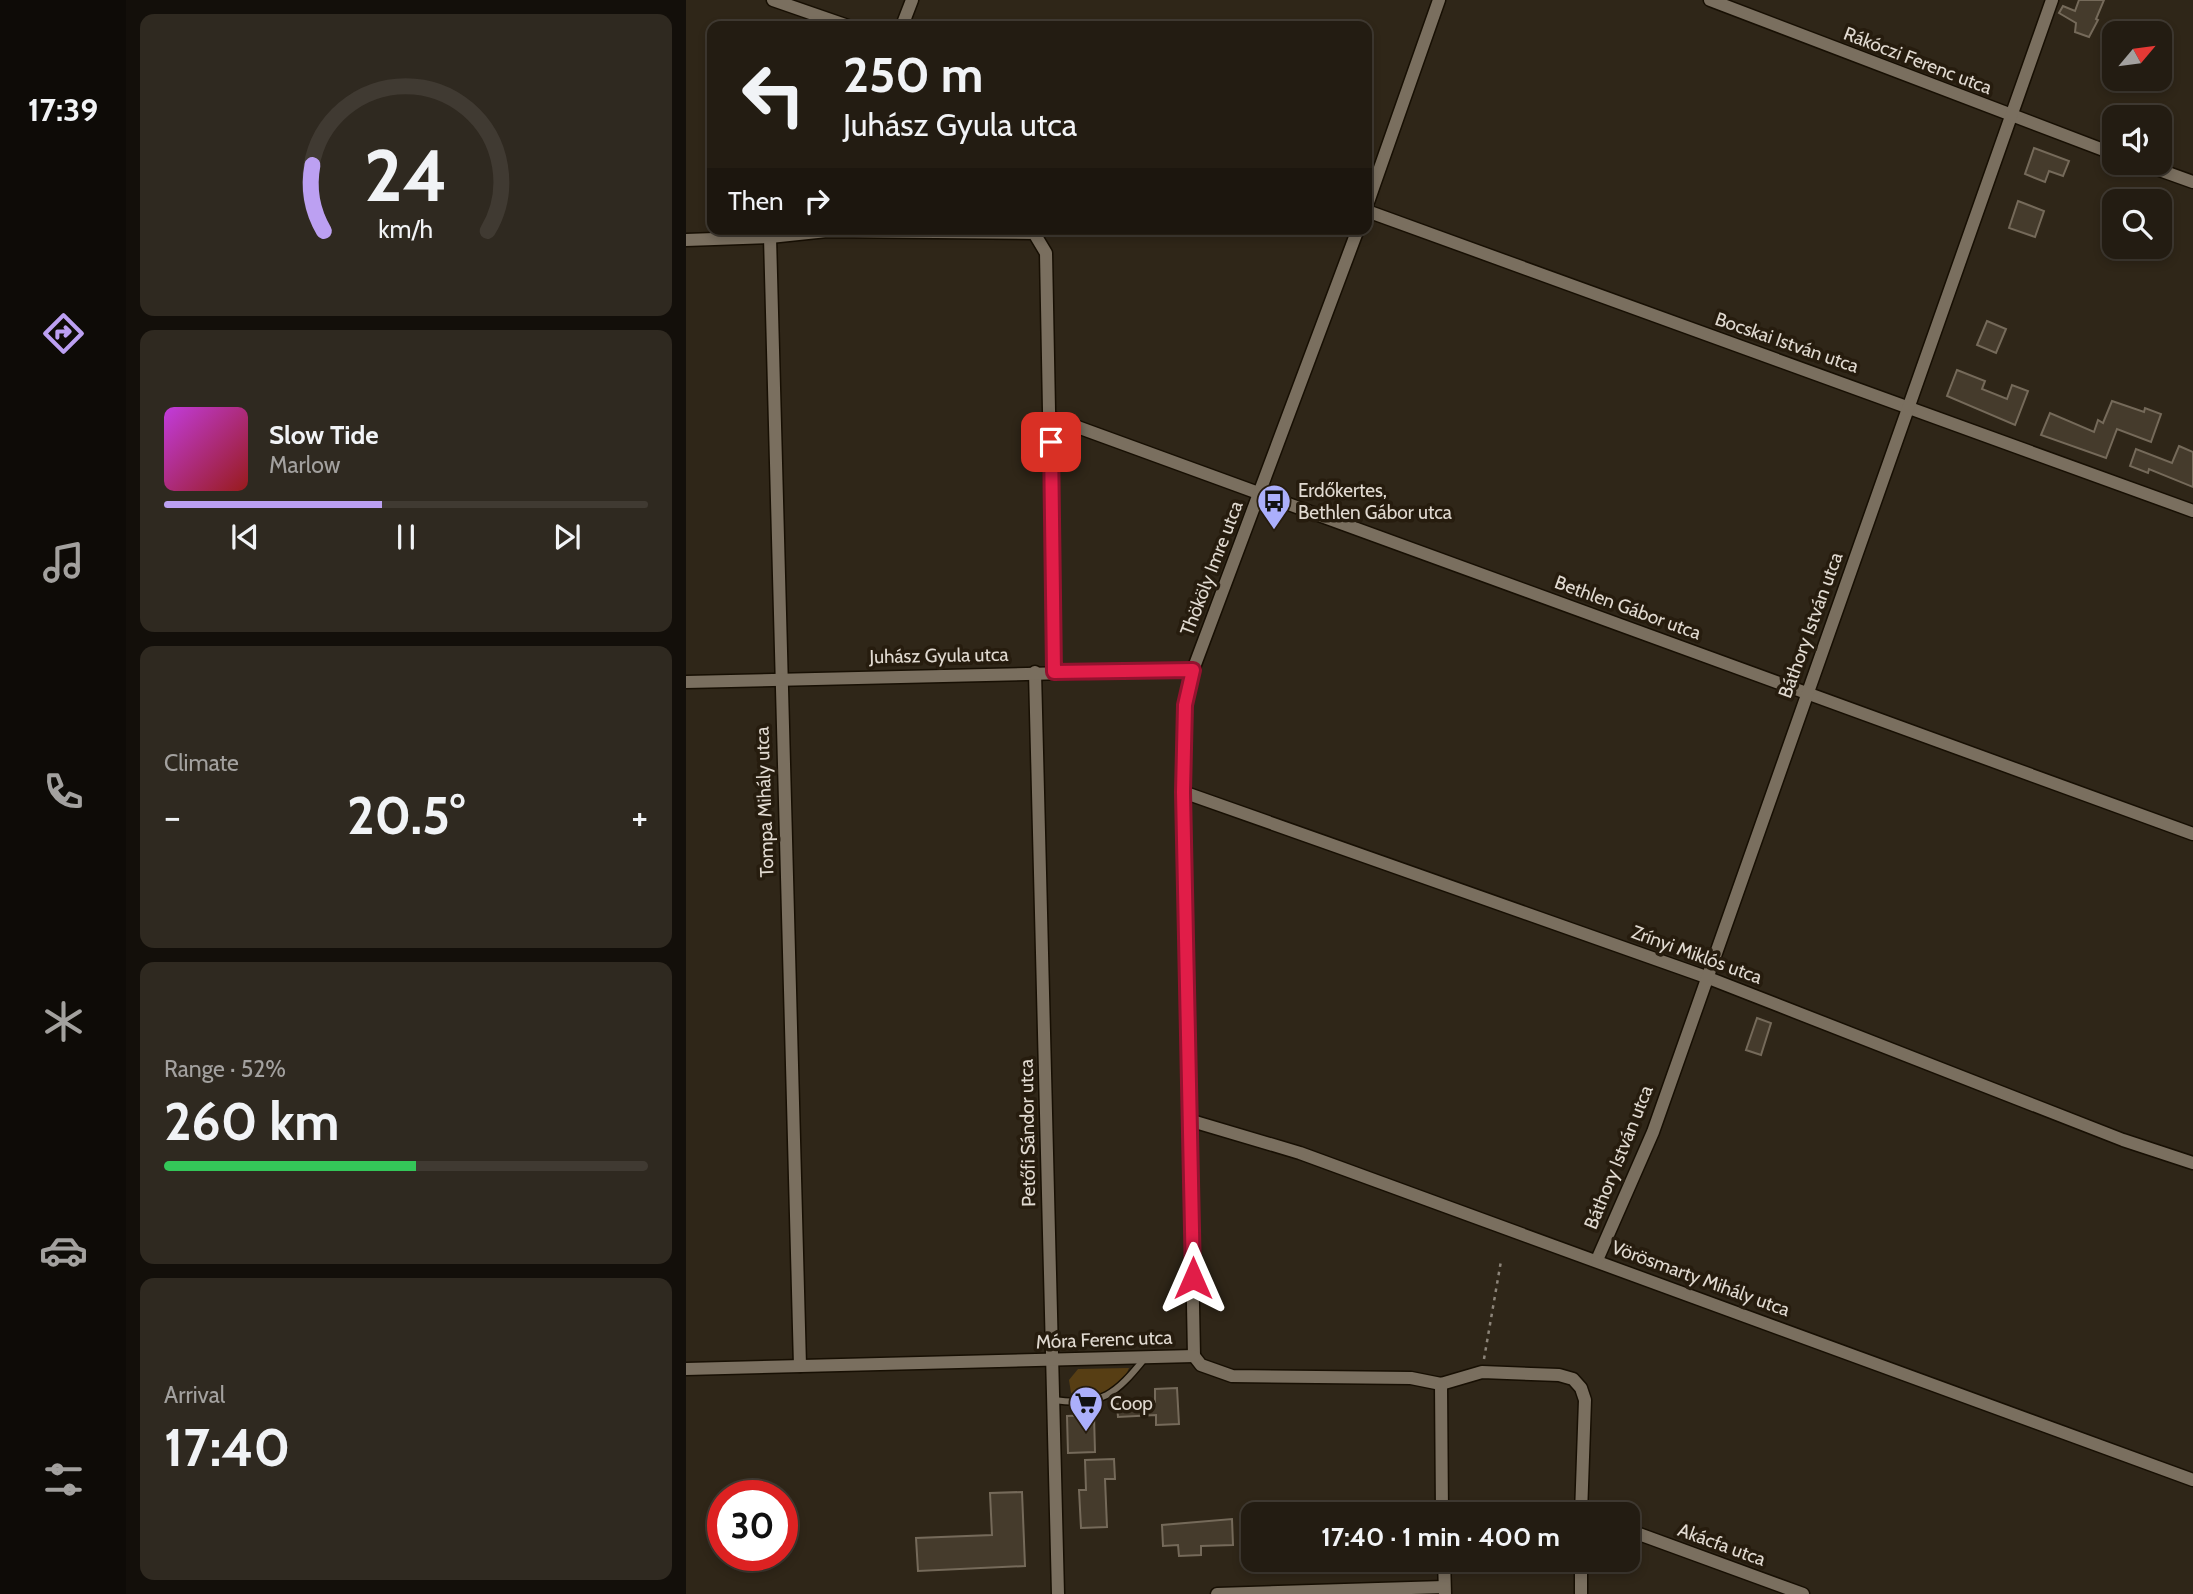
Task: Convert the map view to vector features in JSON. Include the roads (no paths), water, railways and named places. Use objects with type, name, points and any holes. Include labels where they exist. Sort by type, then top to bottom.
[{"type":"street","points":[[773,0],[834,21]]},
{"type":"street","points":[[904,21],[912,0]]},
{"type":"street","points":[[1372,191],[1439,0]]},
{"type":"street","name":"Rákóczi Ferenc utca","points":[[1710,0],[2102,150]]},
{"type":"street","name":"Báthory István utca","points":[[1597,1260],[1653,1132],[2052,0]]},
{"type":"street","points":[[2172,174],[2193,182]]},
{"type":"street","name":"Bocskai István utca","points":[[1372,213],[1492,259],[1910,406],[2193,511]]},
{"type":"street","points":[[686,240],[786,235]]},
{"type":"street","points":[[1035,235],[1046,253],[1054,672]]},
{"type":"street","name":"Thököly Imre utca","points":[[1194,1356],[1192,1121],[1183,792],[1185,705],[1193,670],[1356,235]]},
{"type":"street","name":"Tompa Mihály utca","points":[[770,237],[800,1366]]},
{"type":"street","name":"Bethlen Gábor utca","points":[[1050,416],[2193,834]]},
{"type":"street","name":"Juhász Gyula utca","points":[[686,682],[1035,671],[1193,670]]},
{"type":"street","name":"Petőfi Sándor utca","points":[[1035,671],[1058,1594]]},
{"type":"street","name":"Zrínyi Miklós utca","points":[[1183,792],[1706,977],[2123,1140],[2193,1163]]},
{"type":"street","name":"Vörösmarty Mihály utca","points":[[1192,1121],[1300,1153],[2193,1480]]},
{"type":"street","name":"Móra Ferenc utca","points":[[686,1369],[1194,1356],[1201,1365],[1216,1373],[1232,1376],[1400,1377],[1441,1384],[1482,1372],[1559,1375],[1573,1379],[1581,1388],[1585,1400],[1581,1502]]},
{"type":"street","points":[[1441,1384],[1442,1502]]},
{"type":"street","name":"Akácfa utca","points":[[1640,1534],[1803,1594]]},
{"type":"street","points":[[1217,1594],[1444,1590],[1444,1572]]},
{"type":"street","points":[[1581,1572],[1581,1594]]},
{"type":"lane","points":[[1054,1400],[1079,1404],[1095,1402],[1124,1385],[1145,1357]]},
{"type":"place","name":"Erdőkertes, Bethlen Gábor utca","points":[[1274,531]]},
{"type":"place","name":"Coop","points":[[1086,1433]]}]
